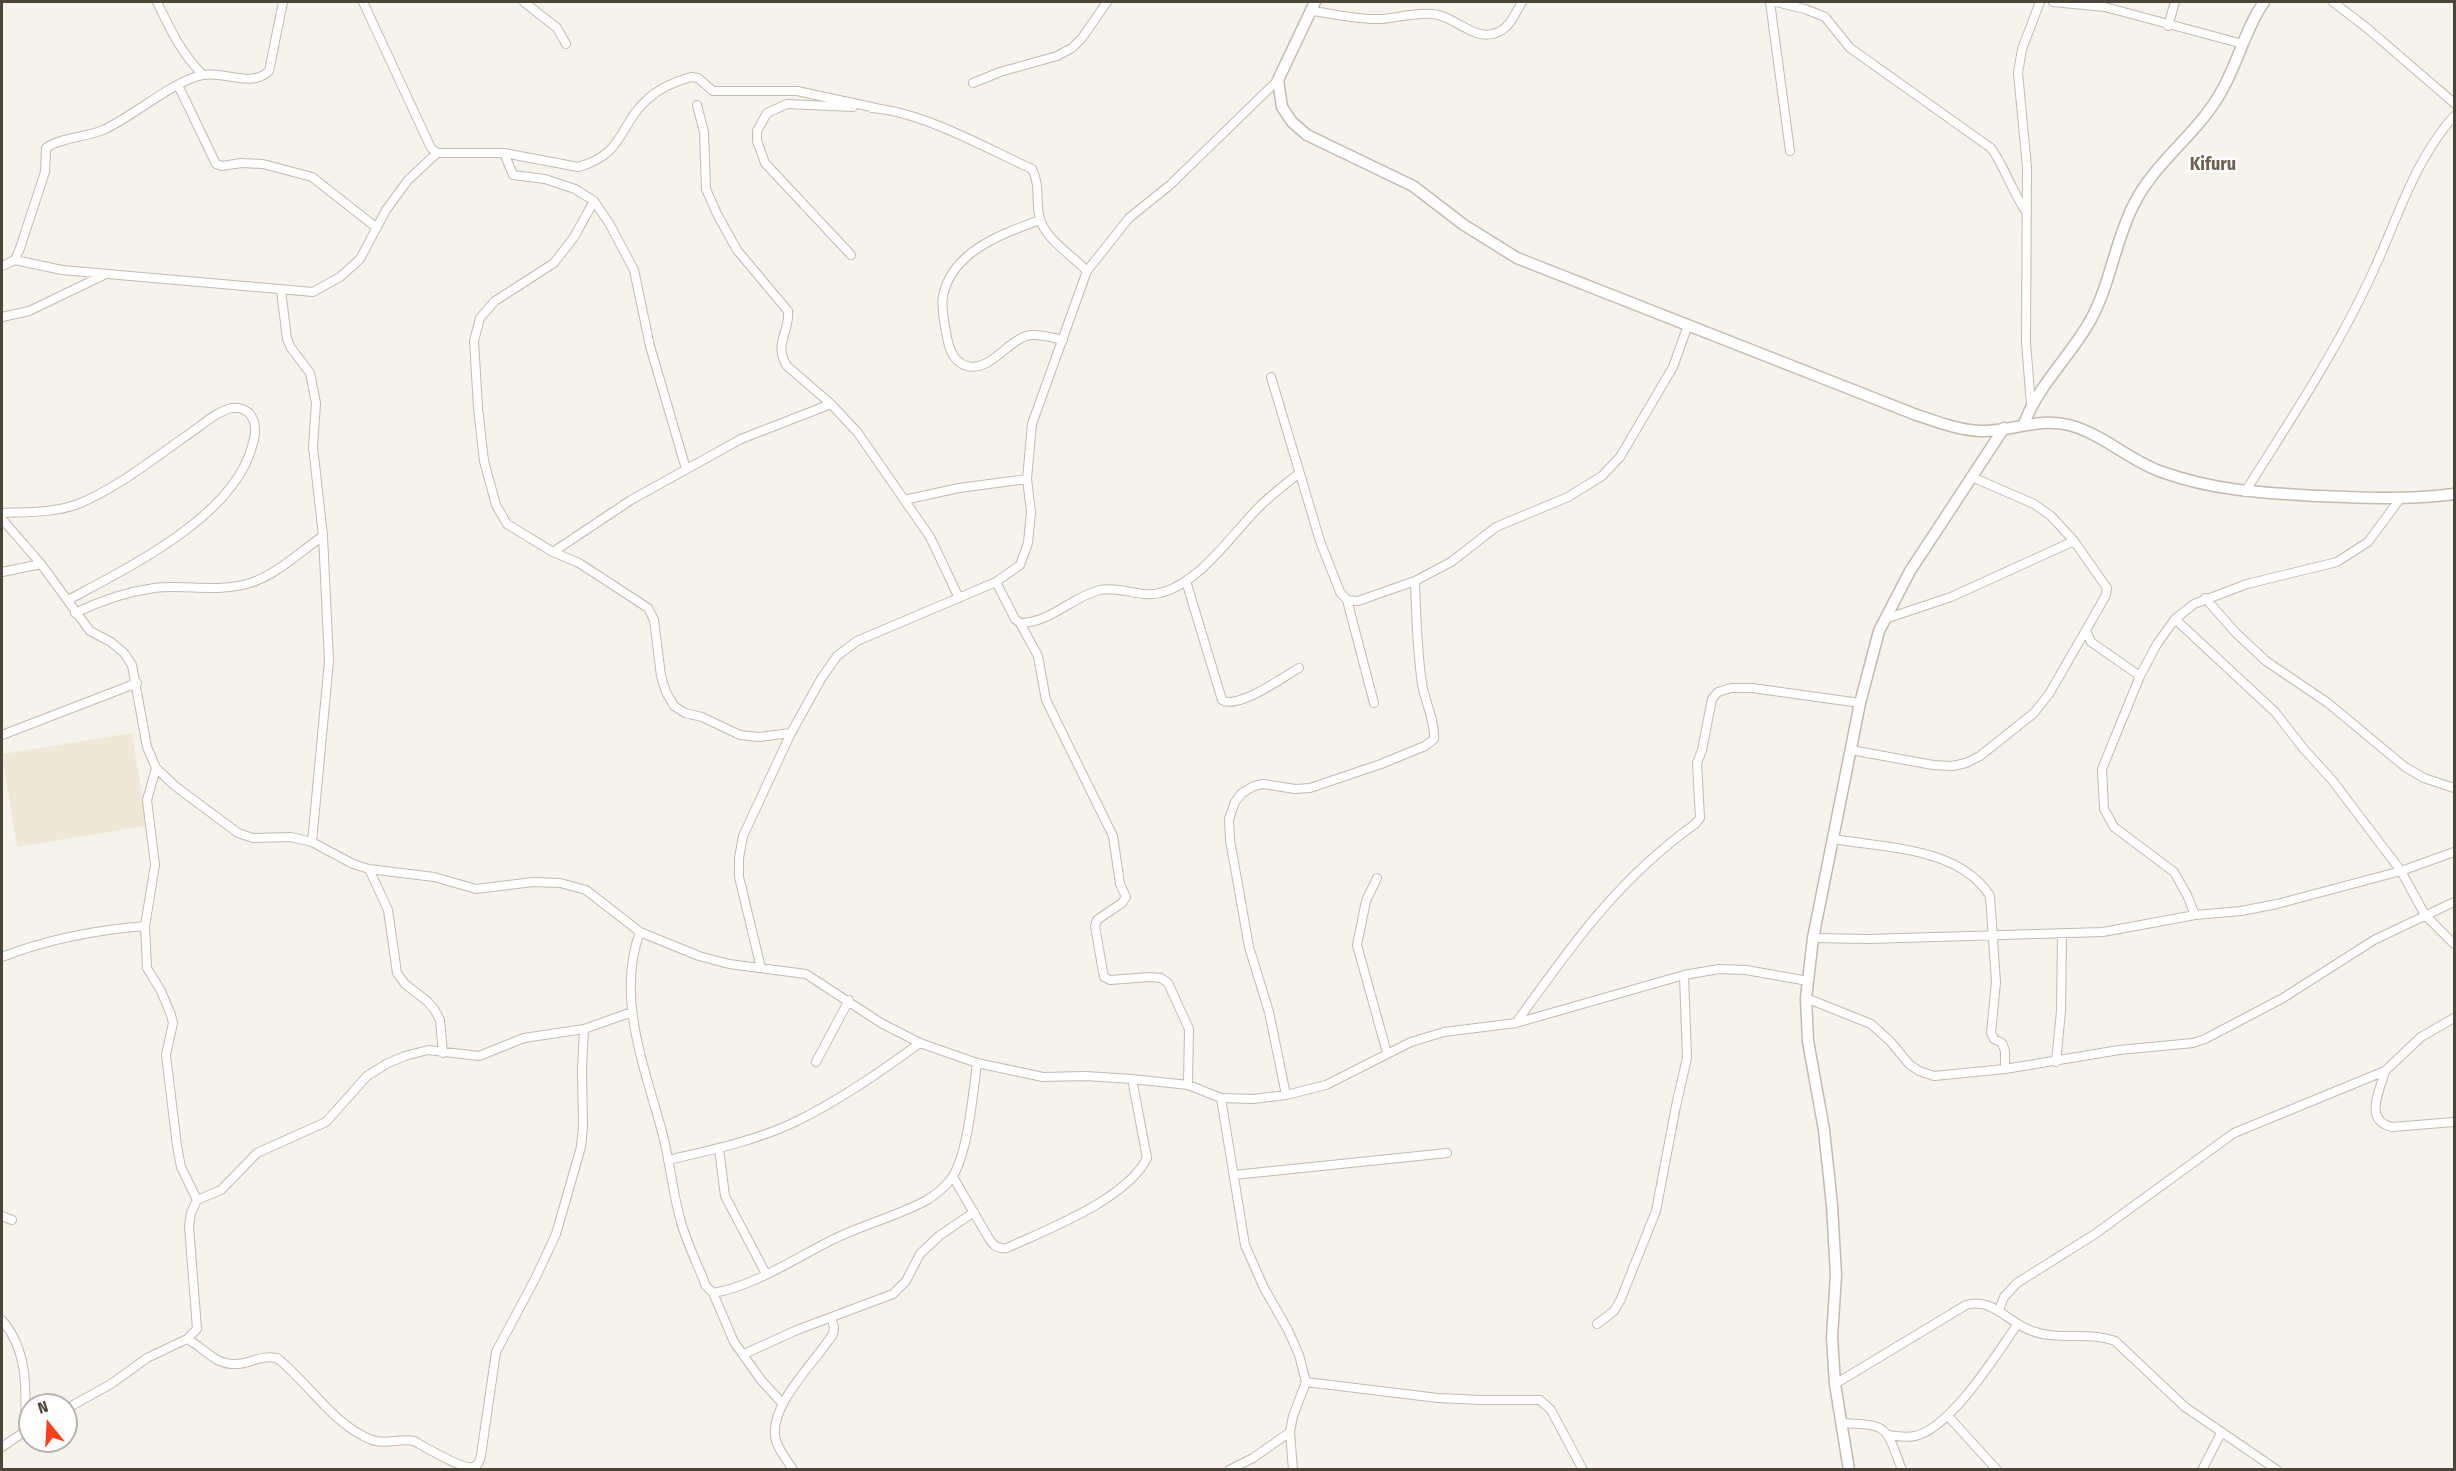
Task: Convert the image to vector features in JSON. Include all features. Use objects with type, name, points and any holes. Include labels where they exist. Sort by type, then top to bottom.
[{"type":"street","points":[[157,2],[176,41],[187,58],[203,75]]},
{"type":"street","points":[[15,260],[45,172],[46,148],[56,143],[99,132],[118,123],[178,85],[203,75],[254,79],[263,77],[269,71],[283,2]]},
{"type":"street","points":[[363,2],[431,148],[437,153],[504,153],[578,167],[601,159],[615,146],[649,98],[691,77],[698,78],[713,91],[797,91],[915,118],[966,138],[1032,170],[1037,179],[1040,220],[1050,236],[1087,271]]},
{"type":"street","points":[[524,2],[557,28],[566,44]]},
{"type":"street","points":[[973,83],[1000,72],[1057,56],[1072,48],[1082,38],[1107,2]]},
{"type":"street","points":[[761,968],[739,877],[739,858],[743,836],[791,733],[821,679],[837,656],[857,641],[996,582],[1020,565],[1028,543],[1031,512],[1027,479],[1032,424],[1087,271],[1129,218],[1170,185],[1278,80],[1284,63],[1314,6],[1380,19],[1433,14],[1448,17],[1475,32],[1487,35],[1501,32],[1509,25],[1522,2]]},
{"type":"street","points":[[1770,2],[1790,151]]},
{"type":"street","points":[[1776,2],[1825,17],[1850,48],[1991,148],[1998,158],[2010,187],[2027,214]]},
{"type":"street","points":[[2031,404],[2026,343],[2027,167],[2018,73],[2022,49],[2040,2]]},
{"type":"street","points":[[2053,2],[2105,7],[2168,26],[2243,44]]},
{"type":"street","points":[[2168,26],[2175,2]]},
{"type":"street","points":[[2024,424],[2031,404],[2089,323],[2106,288],[2127,218],[2134,203],[2148,182],[2197,127],[2221,92],[2255,16],[2264,2]]},
{"type":"street","points":[[2333,2],[2367,28],[2454,103]]},
{"type":"street","points":[[1278,80],[1282,107],[1292,122],[1307,135],[1413,186],[1464,225],[1517,258],[1914,414],[1963,430],[1982,431],[2051,422],[2071,426],[2089,432],[2159,471],[2199,484],[2245,492],[2400,499],[2454,494]]},
{"type":"street","points":[[178,85],[216,164],[222,166],[241,163],[263,164],[312,177],[377,228]]},
{"type":"street","points":[[851,255],[765,163],[757,141],[757,130],[767,113],[788,104],[876,108]]},
{"type":"street","points":[[696,105],[704,132],[706,189],[717,214],[737,250],[788,311],[789,317],[780,348],[782,359],[831,404],[858,433],[930,537],[959,598]]},
{"type":"street","points":[[2245,492],[2313,383],[2371,277],[2414,176],[2431,146],[2454,116]]},
{"type":"street","points":[[2,266],[15,260],[62,270],[105,275],[313,292],[340,277],[360,259],[386,210],[408,180],[437,153]]},
{"type":"street","points":[[504,153],[513,175],[559,183],[594,201],[609,223],[634,270],[650,346],[686,469]]},
{"type":"street","points":[[594,201],[574,237],[554,263],[495,302],[480,318],[474,341],[478,408],[484,461],[496,505],[507,524],[553,552],[579,563],[648,608],[654,620],[661,676],[674,706],[685,713],[702,717],[740,735],[759,737],[791,733]]},
{"type":"street","points":[[1040,220],[996,237],[972,252],[958,265],[947,282],[942,298],[947,338],[952,354],[958,362],[967,366],[988,363],[1030,335],[1063,340]]},
{"type":"street","points":[[2,317],[29,311],[105,275]]},
{"type":"street","points":[[281,290],[287,339],[310,373],[316,403],[313,447],[323,536],[329,661],[312,842]]},
{"type":"street","points":[[1347,600],[1358,601],[1415,581],[1451,562],[1496,526],[1568,497],[1614,466],[1673,367],[1688,325]]},
{"type":"street","points":[[1271,376],[1320,541],[1347,600],[1374,703]]},
{"type":"street","points":[[553,552],[631,500],[741,439],[831,404]]},
{"type":"street","points":[[2,513],[57,510],[78,503],[118,483],[215,416],[233,408],[242,409],[249,414],[255,423],[256,433],[250,456],[242,473],[224,496],[154,552],[68,600]]},
{"type":"street","points":[[1849,1470],[1835,1384],[1832,1337],[1836,1275],[1832,1205],[1824,1130],[1809,1041],[1806,998],[1813,938],[1860,702],[1870,662],[1885,619],[1910,572],[2004,428]]},
{"type":"street","points":[[1020,623],[1042,619],[1083,596],[1101,590],[1119,589],[1158,594],[1186,581],[1211,559],[1261,505],[1299,473]]},
{"type":"street","points":[[1851,750],[1933,765],[1952,766],[1966,763],[1980,756],[2034,713],[2049,694],[2106,595],[2107,588],[2074,541],[2051,516],[2034,504],[1972,477]]},
{"type":"street","points":[[903,500],[959,488],[1027,479]]},
{"type":"street","points":[[2195,915],[2174,872],[2114,827],[2103,809],[2102,769],[2140,676],[2157,644],[2175,619],[2205,598],[2247,584],[2337,562],[2368,542],[2400,499]]},
{"type":"street","points":[[2,519],[41,564],[90,631],[111,642],[124,653],[132,665],[147,747],[156,768],[175,786],[238,833],[253,838],[291,837],[312,842],[343,860],[369,869],[434,877],[476,889],[533,882],[560,883],[586,890],[640,932],[699,956],[729,964],[806,974],[881,1023],[920,1043],[977,1063],[1043,1077],[1085,1076],[1132,1079],[1188,1086],[1221,1098],[1253,1099],[1286,1095],[1326,1085],[1411,1042],[1444,1032],[1516,1023],[1684,975],[1719,969],[1746,970],[1808,981]]},
{"type":"street","points":[[75,613],[98,602],[154,588],[229,587],[248,584],[263,578],[323,536]]},
{"type":"street","points":[[1885,619],[1951,597],[2074,541]]},
{"type":"street","points":[[2,572],[41,564]]},
{"type":"street","points":[[1186,581],[1222,700],[1227,703],[1248,698],[1299,668]]},
{"type":"street","points":[[1286,1095],[1269,1012],[1249,947],[1230,840],[1229,819],[1235,802],[1247,788],[1263,784],[1294,789],[1310,788],[1381,764],[1425,746],[1434,738],[1435,729],[1423,687],[1419,658],[1415,581]]},
{"type":"street","points":[[996,582],[1038,656],[1046,700],[1113,836],[1120,884],[1126,897],[1122,903],[1097,920],[1095,926],[1104,976],[1110,980],[1161,978],[1168,982],[1189,1029],[1188,1086]]},
{"type":"street","points":[[2205,598],[2236,633],[2266,661],[2328,703],[2406,767],[2424,778],[2454,788]]},
{"type":"street","points":[[2175,619],[2275,712],[2302,748],[2332,780],[2401,871],[2425,915],[2454,944]]},
{"type":"street","points":[[2086,630],[2091,642],[2140,676]]},
{"type":"street","points":[[2,735],[137,683]]},
{"type":"street","points":[[1516,1023],[1590,922],[1650,858],[1700,818],[1697,763],[1702,750],[1712,699],[1718,692],[1731,688],[1752,688],[1860,702]]},
{"type":"street","points":[[78,1402],[111,1384],[147,1358],[187,1339],[197,1329],[189,1226],[196,1200],[181,1167],[166,1055],[173,1023],[161,991],[147,968],[145,926],[155,865],[147,800],[156,768]]},
{"type":"street","points":[[1834,839],[1911,852],[1947,861],[1974,877],[1990,896],[1996,982],[1991,1033],[1994,1039],[2002,1043],[2005,1051],[2005,1069]]},
{"type":"street","points":[[1813,938],[1868,939],[2103,932],[2195,915],[2252,910],[2401,871],[2454,852]]},
{"type":"street","points":[[369,869],[388,910],[397,973],[405,984],[427,1000],[440,1020],[443,1053]]},
{"type":"street","points":[[1377,878],[1366,901],[1358,945],[1387,1053]]},
{"type":"street","points":[[1806,998],[1871,1024],[1919,1071],[1934,1077],[2056,1062],[2119,1050],[2193,1043],[2283,998],[2374,940],[2454,902]]},
{"type":"street","points":[[2,957],[52,940],[102,930],[145,926]]},
{"type":"street","points":[[640,932],[633,950],[630,976],[632,1012],[681,1224],[706,1286],[713,1293],[734,1342],[761,1380],[783,1404]]},
{"type":"street","points":[[2056,1062],[2061,1011],[2062,934]]},
{"type":"street","points":[[1597,1324],[1614,1311],[1620,1301],[1656,1211],[1687,1058],[1684,975]]},
{"type":"street","points":[[816,1062],[849,1000]]},
{"type":"street","points":[[196,1200],[221,1190],[257,1154],[326,1122],[367,1076],[388,1063],[428,1050],[479,1056],[524,1038],[584,1029],[632,1012]]},
{"type":"street","points":[[1999,1310],[2004,1297],[2017,1283],[2096,1234],[2234,1133],[2385,1071],[2421,1037],[2454,1018]]},
{"type":"street","points":[[187,1339],[210,1357],[227,1363],[235,1364],[269,1356],[276,1358],[343,1421],[374,1441],[405,1439],[470,1468],[478,1463],[496,1352],[556,1234],[581,1148],[584,1029]]},
{"type":"street","points":[[668,1160],[719,1149],[794,1122],[841,1097],[920,1043]]},
{"type":"street","points":[[713,1293],[766,1274],[835,1238],[926,1200],[942,1190],[953,1176],[961,1156],[977,1063]]},
{"type":"street","points":[[2385,1071],[2374,1111],[2377,1119],[2383,1125],[2392,1127],[2454,1122]]},
{"type":"street","points":[[953,1176],[994,1246],[999,1249],[1007,1248],[1107,1198],[1129,1182],[1142,1168],[1147,1158],[1132,1079]]},
{"type":"street","points":[[1221,1098],[1245,1245],[1264,1288],[1288,1330],[1299,1355],[1306,1382],[1293,1416],[1290,1432],[1293,1470]]},
{"type":"street","points":[[719,1149],[724,1196],[766,1274]]},
{"type":"street","points":[[1234,1175],[1448,1153]]},
{"type":"street","points":[[744,1354],[892,1294],[906,1281],[920,1254],[939,1236],[974,1212]]},
{"type":"street","points":[[2,1216],[12,1220]]},
{"type":"street","points":[[1835,1384],[1966,1305],[1982,1302],[1999,1310],[2017,1325],[2035,1332],[2058,1336],[2102,1336],[2115,1341],[2185,1407],[2277,1470]]},
{"type":"street","points":[[793,1470],[775,1438],[775,1427],[783,1404],[833,1334],[834,1327],[831,1317]]},
{"type":"street","points":[[2,1320],[14,1335],[24,1367],[26,1393]]},
{"type":"street","points":[[1888,1435],[1915,1436],[1929,1431],[1948,1416],[1978,1380],[2017,1325]]},
{"type":"street","points":[[1306,1382],[1438,1398],[1540,1400],[1551,1410],[1583,1470]]},
{"type":"street","points":[[1948,1416],[1997,1470]]},
{"type":"street","points":[[1841,1423],[1874,1424],[1888,1435],[1902,1470]]},
{"type":"street","points":[[1229,1470],[1253,1458],[1290,1432]]},
{"type":"street","points":[[2202,1470],[2221,1433]]},
{"type":"street","points":[[2,1447],[18,1435]]},
{"type":"shaded area","points":[[132,733],[147,826],[17,847],[2,754]]},
{"type":"district","name":"Kifuru","points":[[2213,165]]}]
